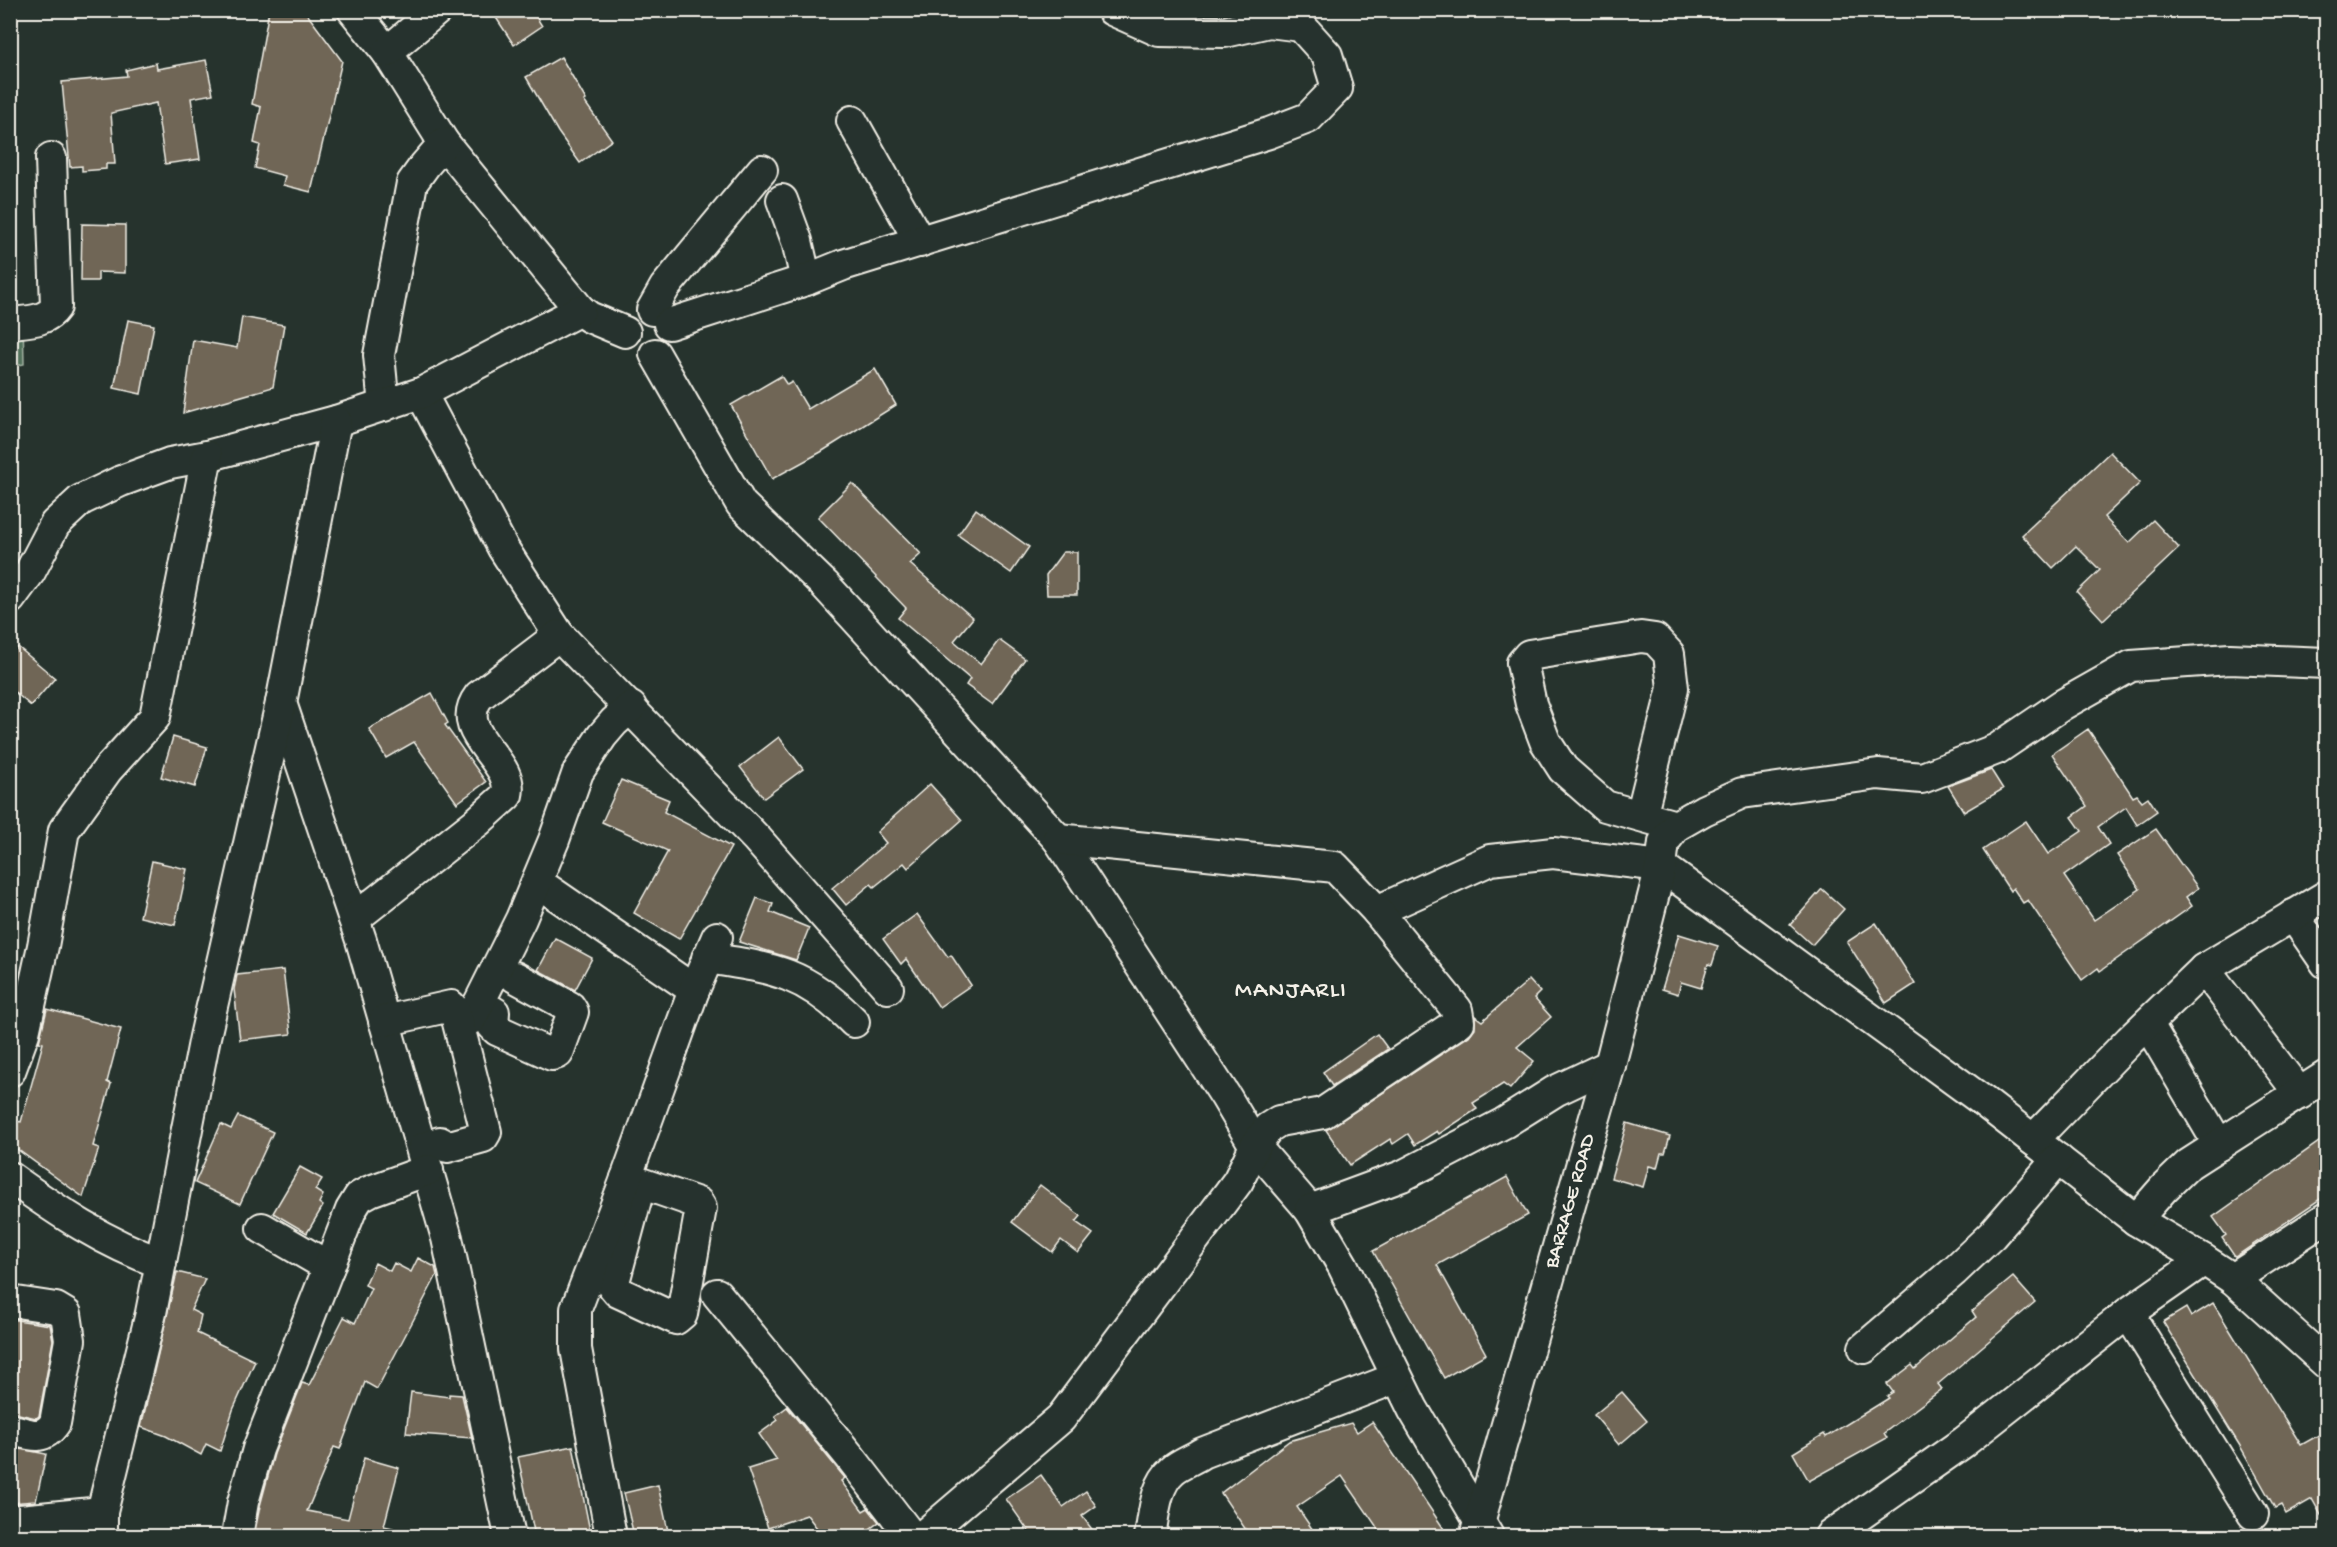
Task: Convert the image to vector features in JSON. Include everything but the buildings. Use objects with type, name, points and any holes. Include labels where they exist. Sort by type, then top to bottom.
[{"type":"street","points":[[353,10],[387,52],[444,143],[580,310],[589,317],[626,332]]},
{"type":"street","points":[[387,52],[437,10]]},
{"type":"street","points":[[762,170],[665,287],[661,317],[671,333],[668,342],[655,354],[644,354],[634,350],[628,342],[626,332],[628,322],[643,310],[661,317],[806,280],[843,265],[1278,130],[1308,118],[1337,88],[1327,55],[1301,26],[1269,22],[1225,32],[1159,31],[1112,10]]},
{"type":"street","points":[[852,121],[920,242]]},
{"type":"street","points":[[384,406],[379,355],[412,183],[444,143]]},
{"type":"street","points":[[10,323],[38,319],[51,314],[56,307],[51,158]]},
{"type":"street","points":[[782,200],[797,241],[806,280]]},
{"type":"street","points":[[10,600],[30,572],[55,524],[81,500],[121,481],[170,463],[207,456],[336,421],[422,393],[580,310]]},
{"type":"street","points":[[655,354],[741,504],[825,585],[1058,839],[1227,1097],[1255,1146],[1310,1210],[1343,1266],[1396,1378],[1481,1531]]},
{"type":"street","points":[[422,393],[502,548],[559,635],[757,839],[888,988]]},
{"type":"street","points":[[10,1521],[102,1524],[151,1313],[205,1037],[281,703],[336,421]]},
{"type":"street","points":[[10,1071],[24,1033],[43,946],[64,830],[107,770],[154,717],[207,456]]},
{"type":"street","points":[[354,919],[477,822],[507,795],[508,782],[475,730],[470,716],[471,707],[479,696],[559,635]]},
{"type":"street","points":[[1641,816],[1673,688],[1669,654],[1655,639],[1641,636],[1529,655],[1522,663],[1531,704],[1545,741],[1563,769],[1605,806],[1676,826],[1742,793],[1878,774],[1922,778],[1997,749],[2061,705],[2131,666],[2230,659],[2326,663]]},
{"type":"street","points":[[281,703],[354,919],[394,1019],[413,1085],[430,1154],[510,1536]]},
{"type":"street","points":[[515,977],[570,1007],[573,1012],[558,1053],[552,1055],[497,1029],[493,1026],[494,1012],[475,1012],[537,882],[578,772],[608,729],[631,707]]},
{"type":"street","name":"BARRAGE ROAD","points":[[1481,1531],[1610,1065],[1661,866],[1665,842],[1676,826]]},
{"type":"street","points":[[923,1536],[1061,1418],[1238,1181],[1255,1146],[1268,1128],[1279,1121],[1323,1113],[1459,1022],[1457,1010],[1377,911],[1335,867],[1058,839]]},
{"type":"street","points":[[1377,911],[1490,860],[1553,853],[1661,866],[2033,1140],[2136,1220],[2233,1279],[2326,1363]]},
{"type":"street","points":[[537,882],[694,990]]},
{"type":"street","points":[[2033,1140],[2204,969],[2326,896]]},
{"type":"street","points":[[2293,915],[2326,963]]},
{"type":"street","points":[[611,1536],[576,1349],[576,1309],[633,1181],[694,990],[712,948],[809,983],[838,1005],[854,1022]]},
{"type":"street","points":[[2204,969],[2300,1094]]},
{"type":"street","points":[[237,1536],[243,1502],[258,1449],[351,1210],[359,1197],[430,1154],[483,1137],[486,1132],[455,1011],[451,1006],[394,1019]]},
{"type":"street","points":[[2148,1024],[2219,1145]]},
{"type":"street","points":[[1310,1210],[1402,1176],[1504,1123],[1555,1091],[1610,1065]]},
{"type":"street","points":[[2136,1220],[2189,1164],[2326,1076]]},
{"type":"street","points":[[1864,1348],[1954,1271],[1992,1235],[2058,1159]]},
{"type":"street","points":[[10,1177],[93,1233],[126,1250],[161,1263]]},
{"type":"street","points":[[2233,1279],[2326,1218]]},
{"type":"street","points":[[262,1228],[329,1267]]},
{"type":"street","points":[[1830,1536],[1964,1442],[2128,1313],[2204,1260]]},
{"type":"street","points":[[717,1294],[911,1536]]},
{"type":"street","points":[[10,1301],[56,1308],[66,1314],[70,1340],[55,1423],[49,1432],[38,1436],[10,1429]]},
{"type":"street","points":[[2128,1313],[2253,1514]]},
{"type":"street","points":[[1150,1536],[1163,1482],[1173,1470],[1213,1449],[1396,1378]]},
{"type":"green space","points":[[23,319],[24,364],[11,367],[11,321]]},
{"type":"district","name":"MANJARLI","points":[[1291,991]]}]
